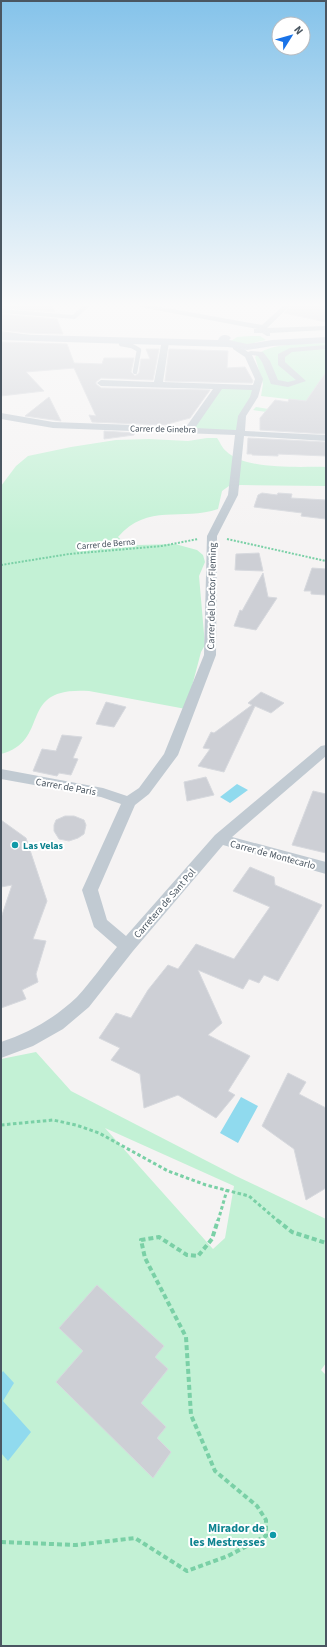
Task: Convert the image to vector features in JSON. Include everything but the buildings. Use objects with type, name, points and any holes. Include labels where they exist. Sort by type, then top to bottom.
[{"type":"street","points":[[101,383],[257,388],[258,382]]},
{"type":"street","points":[[274,382],[283,386],[293,385],[300,382]]},
{"type":"street","points":[[189,430],[219,387]]},
{"type":"street","name":"Carrer del Doctor Fleming","points":[[127,946],[100,923],[90,890],[129,802],[144,791],[171,755],[210,655],[212,536],[234,495],[239,432],[242,416],[254,397],[257,388]]},
{"type":"street","name":"Carrer de Ginebra","points":[[1,416],[53,425],[239,432],[326,438]]},
{"type":"street","name":"Carretera de Sant Pol","points":[[1,1050],[27,1041],[62,1019],[83,1002],[127,946],[220,840],[326,749]]},
{"type":"street","name":"Carrer de París","points":[[1,774],[103,793],[129,802]]},
{"type":"street","name":"Carrer de Montecarlo","points":[[220,840],[326,868]]},
{"type":"path","points":[[212,536],[326,561]]},
{"type":"path","name":"Carrer de Berna","points":[[1,566],[69,554],[162,546],[212,536]]},
{"type":"path","points":[[1,1125],[52,1120],[76,1125],[99,1133],[168,1171],[206,1185],[249,1196],[292,1232],[326,1243]]},
{"type":"path","points":[[1,1542],[76,1545],[135,1538],[187,1571],[214,1562],[250,1546],[266,1536],[266,1520],[257,1506],[215,1471],[191,1414],[189,1364],[186,1337],[145,1258],[141,1240],[159,1237],[187,1255],[198,1256],[212,1239],[227,1190]]},
{"type":"green space","points":[[262,382],[326,382],[326,413],[288,415],[253,410],[256,407],[281,411],[291,409],[296,400],[261,396]]},
{"type":"green space","points":[[219,387],[257,388],[239,432],[189,430]]},
{"type":"green space","points":[[217,438],[226,451],[246,462],[260,465],[288,467],[326,467],[326,486],[229,486],[222,491],[218,509],[192,514],[153,516],[141,520],[129,527],[118,537],[125,543],[138,545],[175,544],[197,550],[203,555],[205,562],[199,576],[205,645],[201,652],[186,709],[89,691],[66,692],[51,697],[42,705],[26,738],[17,747],[1,754],[1,486],[16,466],[28,456],[116,440],[149,439],[188,441]]},
{"type":"green space","points":[[36,1052],[71,1091],[236,1176],[326,1219],[326,1363],[321,1370],[326,1375],[326,1646],[1,1646],[1,1059]],"holes":[[[105,1128],[234,1186],[225,1238],[213,1249]]]},
{"type":"water","points":[[237,784],[248,790],[230,803],[220,797]]},
{"type":"water","points":[[241,1097],[258,1106],[238,1143],[220,1133]]},
{"type":"water","points":[[3,1371],[14,1383],[3,1401],[31,1432],[8,1461],[1,1453],[1,1374]]},
{"type":"place","name":"Las Velas","points":[[15,845]]},
{"type":"place","name":"Mirador de les Mestresses","points":[[273,1535]]}]
